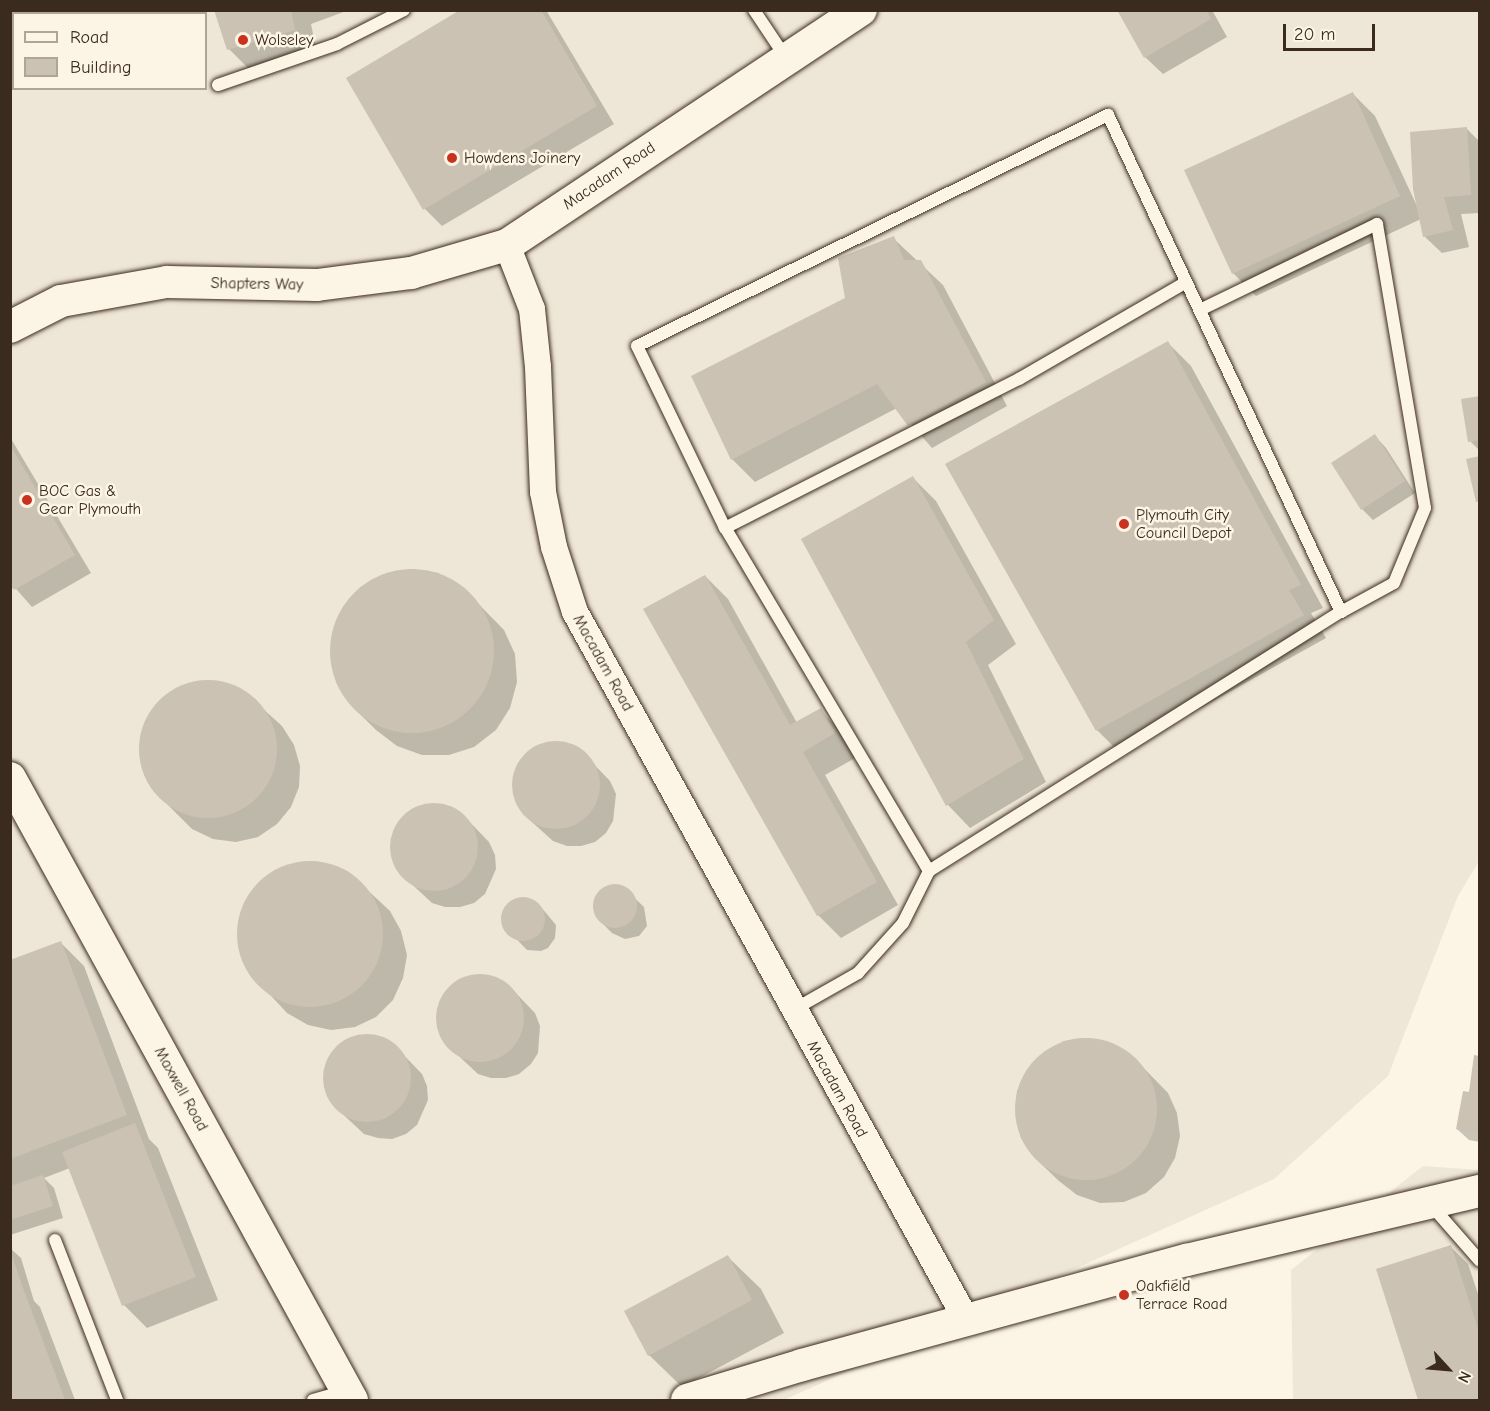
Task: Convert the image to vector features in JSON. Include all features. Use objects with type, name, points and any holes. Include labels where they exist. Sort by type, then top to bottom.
[{"type":"street","name":"Macadam Road","points":[[861,10],[507,245],[532,309],[539,377],[543,492],[554,547],[574,612],[967,1320]]},
{"type":"street","name":"Shapters Way","points":[[10,327],[61,301],[166,282],[318,285],[411,273],[507,245]]},
{"type":"street","name":"Maxwell Road","points":[[10,778],[349,1396]]},
{"type":"street","points":[[687,1401],[792,1368],[1187,1260],[1479,1191]]},
{"type":"lane","points":[[218,86],[337,44],[404,10]]},
{"type":"lane","points":[[754,10],[786,58]]},
{"type":"lane","points":[[929,871],[725,528],[637,345],[1108,115],[1341,612]]},
{"type":"lane","points":[[793,1010],[858,973],[903,923],[929,871],[1341,612],[1394,584],[1425,508],[1377,224],[1200,310]]},
{"type":"lane","points":[[725,528],[1020,379],[1186,282]]},
{"type":"lane","points":[[1429,1202],[1479,1261]]},
{"type":"lane","points":[[55,1240],[117,1401]]},
{"type":"lane","points":[[314,1401],[349,1396]]},
{"type":"shaded area","points":[[10,11],[1479,11],[1479,861],[1458,896],[1388,1076],[1274,1179],[784,1400],[11,1400]]},
{"type":"shaded area","points":[[1423,1166],[1479,1170],[1479,1400],[1293,1400],[1291,1270]]},
{"type":"building","name":"Wolseley","points":[[214,10],[291,10],[295,30],[227,50]]},
{"type":"building","name":"Howdens Joinery","points":[[460,10],[541,10],[597,106],[423,210],[346,78]]},
{"type":"building","points":[[1117,10],[1206,10],[1211,19],[1144,58]]},
{"type":"building","points":[[1353,92],[1400,196],[1232,274],[1184,170]]},
{"type":"building","points":[[1467,127],[1471,195],[1444,197],[1453,230],[1423,237],[1413,189],[1410,132]]},
{"type":"building","points":[[894,236],[904,260],[921,260],[986,382],[908,426],[877,384],[731,460],[691,376],[845,298],[838,258]]},
{"type":"building","name":"Plymouth City Council Depot","points":[[1168,341],[1301,585],[1289,590],[1304,615],[1096,731],[945,464]]},
{"type":"building","points":[[1480,396],[1480,440],[1468,442],[1461,399]]},
{"type":"building","points":[[1375,434],[1405,481],[1361,510],[1331,463]]},
{"type":"building","name":"BOC Gas & Gear Plymouth","points":[[10,445],[75,555],[14,590],[10,585]]},
{"type":"building","points":[[1480,456],[1480,501],[1476,502],[1466,459]]},
{"type":"building","points":[[913,476],[994,620],[966,642],[1024,759],[946,806],[801,539]]},
{"type":"building","points":[[412,569],[428,570],[443,575],[470,593],[488,620],[493,635],[493,667],[488,682],[470,709],[443,727],[428,732],[412,733],[396,732],[381,727],[354,709],[336,682],[331,667],[330,651],[331,635],[336,620],[354,593],[381,575],[396,570]]},
{"type":"building","points":[[705,575],[790,725],[821,708],[835,733],[803,752],[877,882],[817,916],[643,609]]},
{"type":"building","points":[[208,680],[234,685],[257,700],[272,723],[277,749],[272,775],[257,798],[234,813],[208,818],[182,813],[159,798],[144,775],[139,749],[144,723],[159,700],[182,685]]},
{"type":"building","points":[[556,741],[581,748],[593,760],[600,785],[593,810],[581,822],[556,829],[531,822],[519,810],[512,785],[519,760],[531,748]]},
{"type":"building","points":[[434,803],[459,810],[471,822],[478,847],[471,872],[459,884],[434,891],[409,884],[397,872],[390,847],[397,822],[409,810]]},
{"type":"building","points":[[310,861],[338,866],[362,882],[378,906],[383,934],[378,962],[362,986],[338,1002],[310,1007],[282,1002],[258,986],[242,962],[237,934],[242,906],[258,882],[282,866]]},
{"type":"building","points":[[615,884],[631,890],[637,906],[631,922],[615,928],[599,922],[593,906],[599,890]]},
{"type":"building","points":[[523,897],[539,903],[545,919],[539,935],[523,941],[507,935],[501,919],[507,903]]},
{"type":"building","points":[[61,941],[127,1115],[10,1159],[10,960]]},
{"type":"building","points":[[480,974],[497,977],[511,987],[521,1001],[524,1018],[521,1035],[511,1049],[497,1059],[480,1062],[463,1059],[449,1049],[439,1035],[436,1018],[439,1001],[449,987],[463,977]]},
{"type":"building","points":[[367,1034],[392,1041],[404,1053],[411,1078],[404,1103],[392,1115],[367,1122],[342,1115],[330,1103],[323,1078],[330,1053],[342,1041]]},
{"type":"building","points":[[1086,1038],[1113,1043],[1136,1059],[1152,1082],[1157,1109],[1152,1136],[1136,1159],[1113,1175],[1086,1180],[1059,1175],[1036,1159],[1020,1136],[1015,1109],[1020,1082],[1036,1059],[1059,1043]]},
{"type":"building","points":[[1474,1055],[1480,1056],[1480,1133],[1456,1129],[1463,1091],[1469,1092]]},
{"type":"building","points":[[135,1123],[196,1277],[122,1306],[62,1152]]},
{"type":"building","points":[[43,1175],[53,1206],[10,1220],[10,1186]]},
{"type":"building","points":[[1451,1245],[1480,1335],[1480,1400],[1418,1400],[1376,1269]]},
{"type":"building","points":[[10,1250],[23,1288],[65,1400],[10,1400]]},
{"type":"building","points":[[728,1255],[752,1300],[648,1356],[624,1311]]},
{"type":"place","name":"Wolseley","points":[[243,40]]},
{"type":"place","name":"Howdens Joinery","points":[[452,158]]},
{"type":"place","name":"BOC Gas & Gear Plymouth","points":[[27,500]]},
{"type":"place","name":"Plymouth City Council Depot","points":[[1124,524]]},
{"type":"place","name":"Oakfield Terrace Road","points":[[1124,1295]]}]
